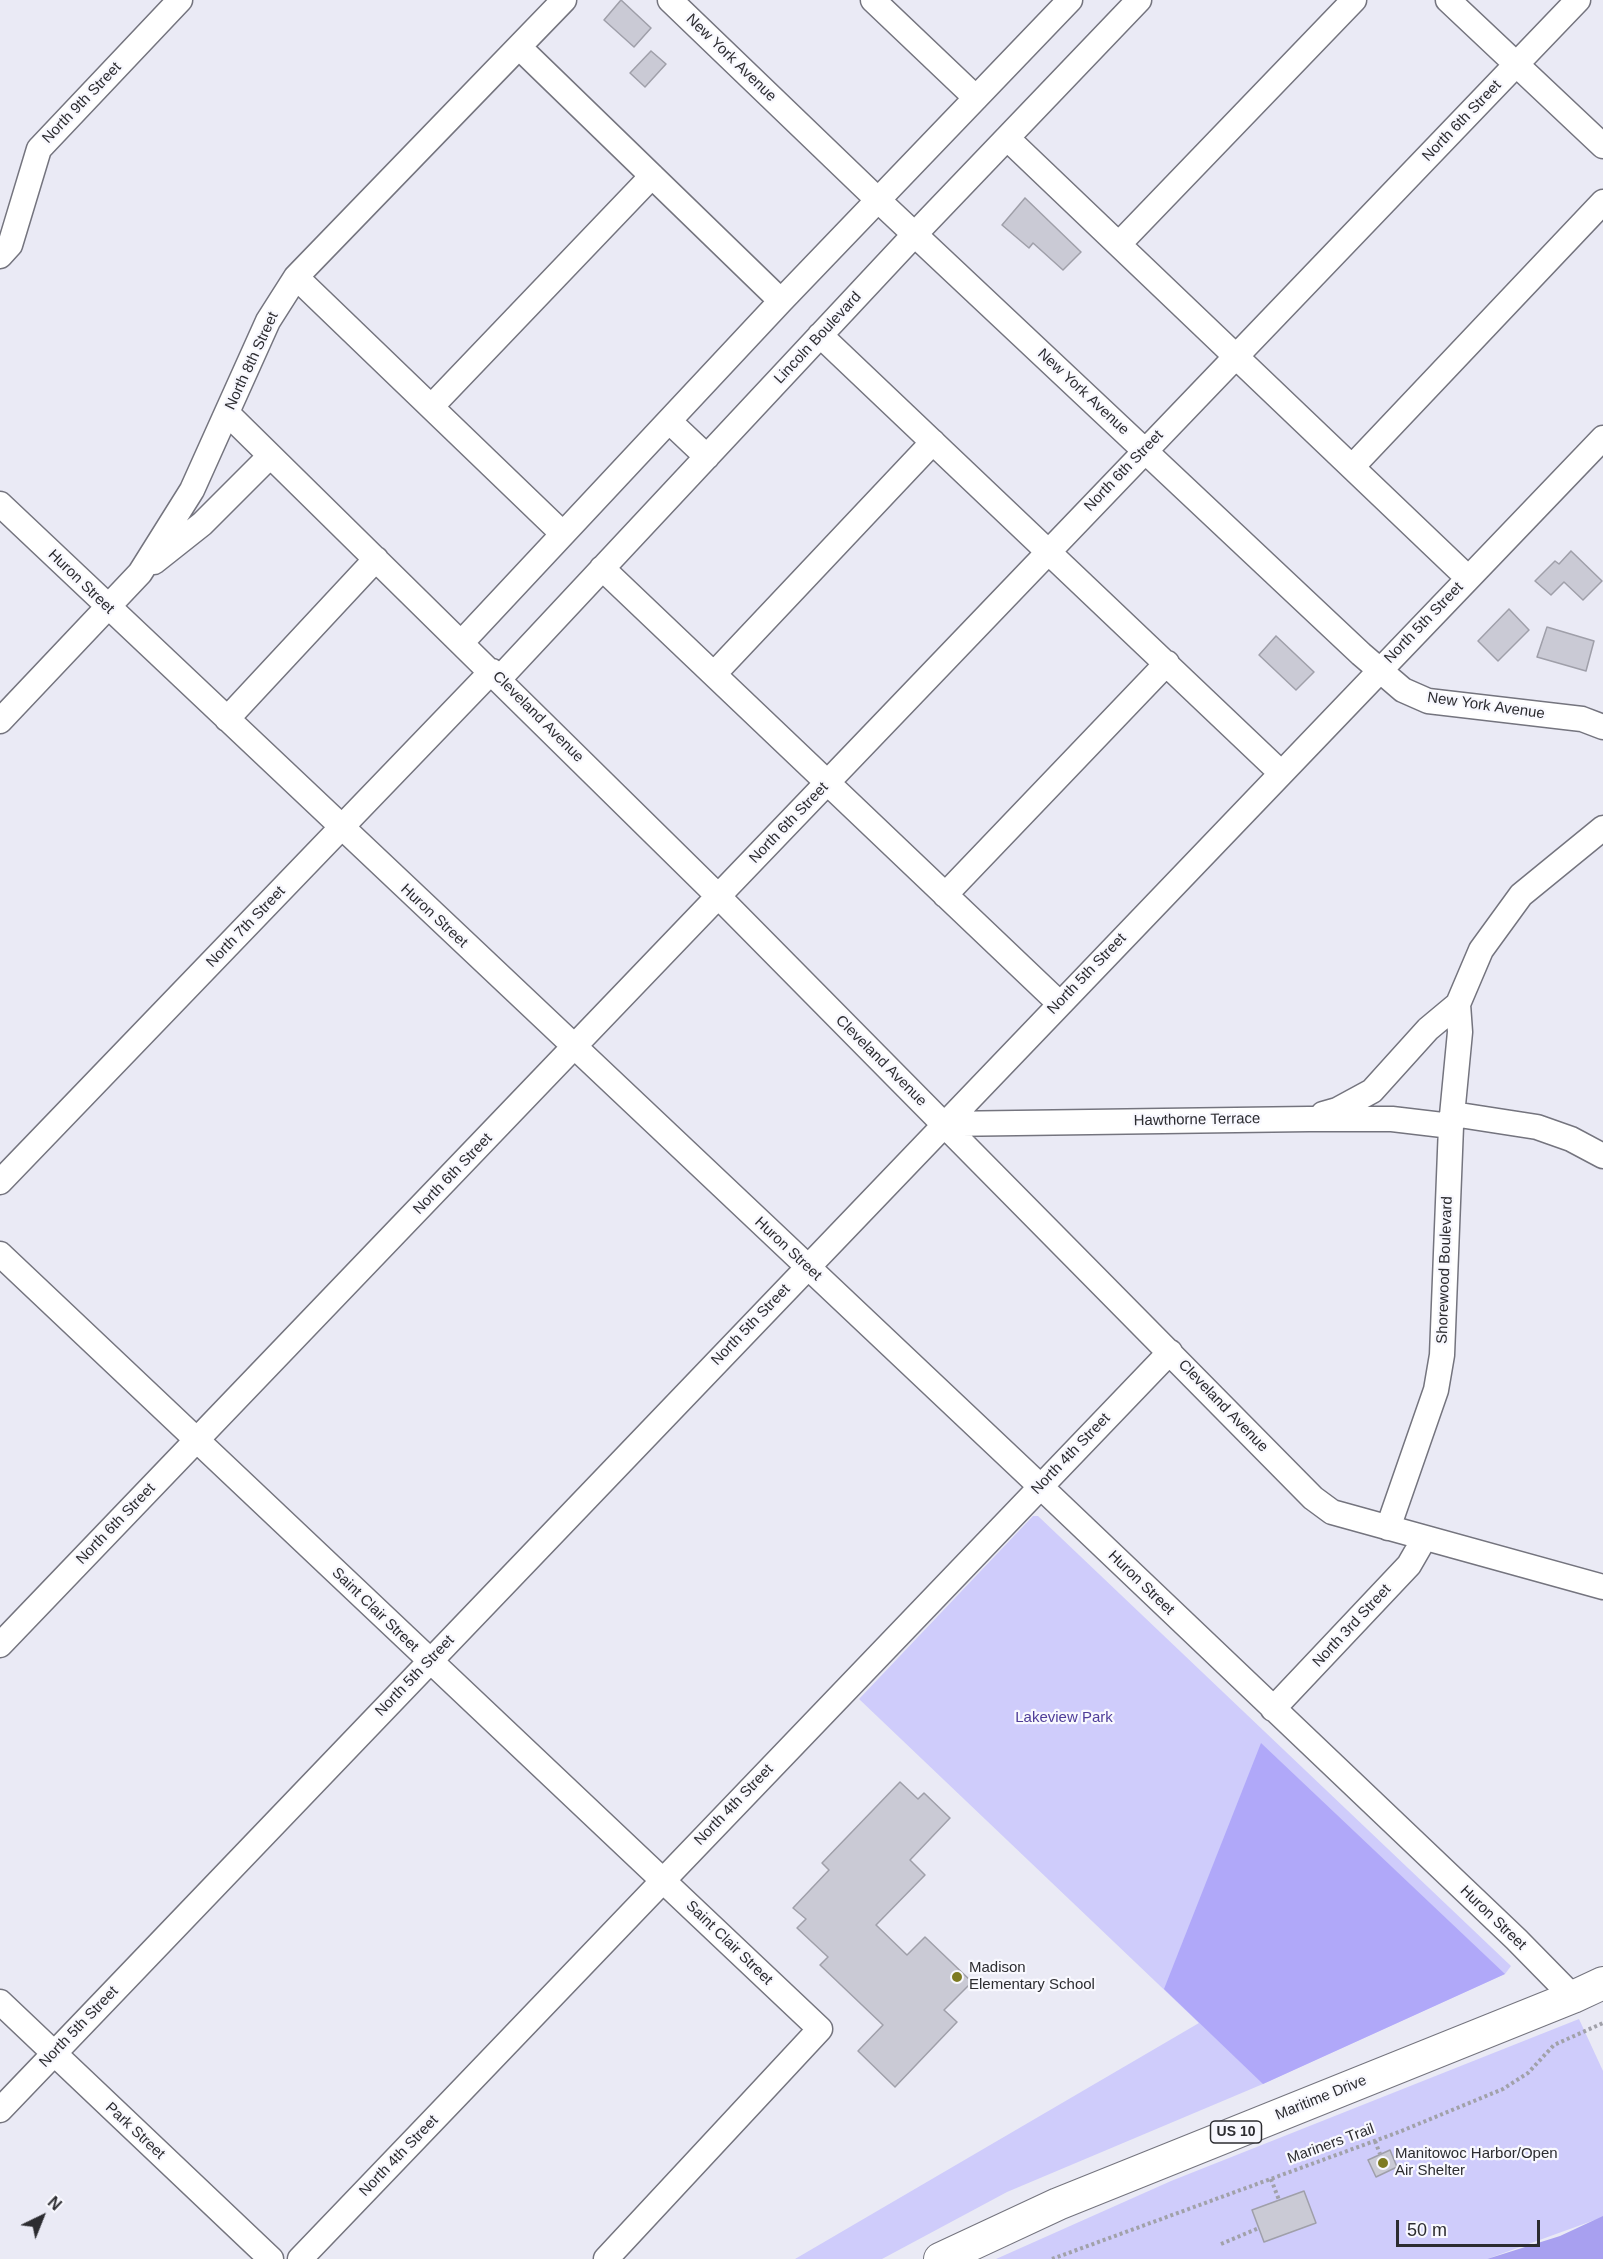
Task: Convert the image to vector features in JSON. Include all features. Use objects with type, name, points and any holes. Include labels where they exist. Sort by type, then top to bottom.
[{"type":"main road","name":"Maritime Drive","points":[[940,2259],[1058,2204],[1603,1983]]},
{"type":"street","name":"North 9th Street","points":[[0,256],[10,245],[39,149],[180,0]]},
{"type":"street","name":"North 8th Street","points":[[0,721],[140,573],[192,490],[268,321],[296,277],[564,0]]},
{"type":"street","name":"New York Avenue","points":[[670,0],[878,200],[1378,670],[1403,690],[1428,701],[1582,719],[1603,727]]},
{"type":"street","points":[[873,0],[976,98]]},
{"type":"street","points":[[462,642],[781,301],[1070,0]]},
{"type":"street","name":"Lincoln Boulevard","points":[[496,675],[602,568],[915,234],[1139,0]]},
{"type":"street","points":[[1119,244],[1354,0]]},
{"type":"street","points":[[1448,0],[1603,146]]},
{"type":"street","name":"North 6th Street","points":[[0,1645],[719,897],[1144,449],[1578,0]]},
{"type":"street","points":[[519,46],[781,301]]},
{"type":"street","points":[[1007,138],[1468,578]]},
{"type":"street","points":[[430,407],[652,176]]},
{"type":"street","points":[[1352,467],[1603,202]]},
{"type":"street","points":[[296,277],[563,534]]},
{"type":"street","points":[[820,335],[1280,772]]},
{"type":"street","name":"Cleveland Avenue","points":[[228,414],[496,675],[719,897],[1313,1498],[1332,1512],[1603,1587]]},
{"type":"street","points":[[669,421],[707,457]]},
{"type":"street","name":"North 5th Street","points":[[0,2110],[1280,772],[1603,438]]},
{"type":"street","points":[[714,674],[933,442]]},
{"type":"street","points":[[140,573],[202,524],[270,456]]},
{"type":"street","name":"Huron Street","points":[[0,504],[1040,1486],[1573,1997]]},
{"type":"street","points":[[227,719],[376,559]]},
{"type":"street","points":[[602,568],[1059,1004]]},
{"type":"street","points":[[945,895],[1167,663]]},
{"type":"street","name":"North 7th Street","points":[[0,1182],[341,828],[496,675]]},
{"type":"street","name":"Shorewood Boulevard","points":[[1309,1119],[1337,1110],[1372,1091],[1428,1029],[1458,1004],[1481,950],[1521,895],[1603,828]]},
{"type":"street","name":"Shorewood Boulevard","points":[[1388,1528],[1436,1390],[1442,1355],[1452,1120],[1460,1032],[1458,1004]]},
{"type":"street","name":"Hawthorne Terrace","points":[[944,1124],[1309,1119],[1452,1120],[1537,1127],[1570,1139],[1603,1156]]},
{"type":"street","name":"Saint Clair Street","points":[[0,1254],[429,1662],[820,2029],[606,2259]]},
{"type":"street","name":"North 4th Street","points":[[300,2259],[1170,1352]]},
{"type":"street","name":"North 3rd Street","points":[[1274,1709],[1409,1565],[1424,1539]]},
{"type":"street","name":"Park Street","points":[[0,2002],[271,2259]]},
{"type":"path","name":"Mariners Trail","points":[[1052,2259],[1375,2141],[1503,2089],[1528,2073],[1554,2045],[1603,2023]]},
{"type":"path","points":[[1375,2141],[1380,2154]]},
{"type":"path","points":[[1271,2178],[1279,2200]]},
{"type":"path","points":[[1221,2244],[1259,2228]]},
{"type":"green space","name":"Lakeview Park","points":[[1033,1516],[1038,1516],[1511,1966],[1505,1974],[1263,2084],[1007,2192],[882,2259],[795,2259],[1199,2023],[859,1699]]},
{"type":"green space","points":[[1579,2019],[1603,2071],[1603,2217],[1487,2259],[996,2259],[1171,2181]]},
{"type":"shaded area","points":[[1261,1743],[1505,1974],[1263,2084],[1164,1989]]},
{"type":"shaded area","points":[[1603,2216],[1603,2259],[1487,2259],[1560,2236]]},
{"type":"building","points":[[621,0],[651,28],[634,47],[604,20]]},
{"type":"building","points":[[651,51],[666,64],[645,87],[630,73]]},
{"type":"building","points":[[1025,198],[1081,252],[1063,270],[1033,243],[1029,248],[1002,225]]},
{"type":"building","points":[[1571,551],[1602,581],[1583,600],[1564,582],[1551,595],[1535,581],[1555,561],[1559,564]]},
{"type":"building","points":[[1509,609],[1529,630],[1498,661],[1478,641]]},
{"type":"building","points":[[1547,627],[1594,641],[1586,671],[1537,657]]},
{"type":"building","points":[[1276,636],[1314,672],[1296,690],[1259,655]]},
{"type":"building","points":[[900,1782],[918,1799],[924,1793],[950,1818],[910,1860],[925,1875],[876,1925],[907,1955],[925,1937],[972,1982],[944,2010],[957,2022],[895,2087],[858,2051],[883,2025],[820,1965],[828,1957],[797,1928],[806,1919],[793,1908],[829,1870],[822,1863]]},
{"type":"building","name":"Manitowoc Harbor/Open Air Shelter","points":[[1390,2150],[1397,2167],[1376,2177],[1368,2160]]},
{"type":"building","points":[[1304,2191],[1316,2223],[1264,2242],[1252,2210]]},
{"type":"place","name":"Madison Elementary School","points":[[957,1977]]},
{"type":"place","name":"Manitowoc Harbor/Open Air Shelter","points":[[1383,2163]]}]
